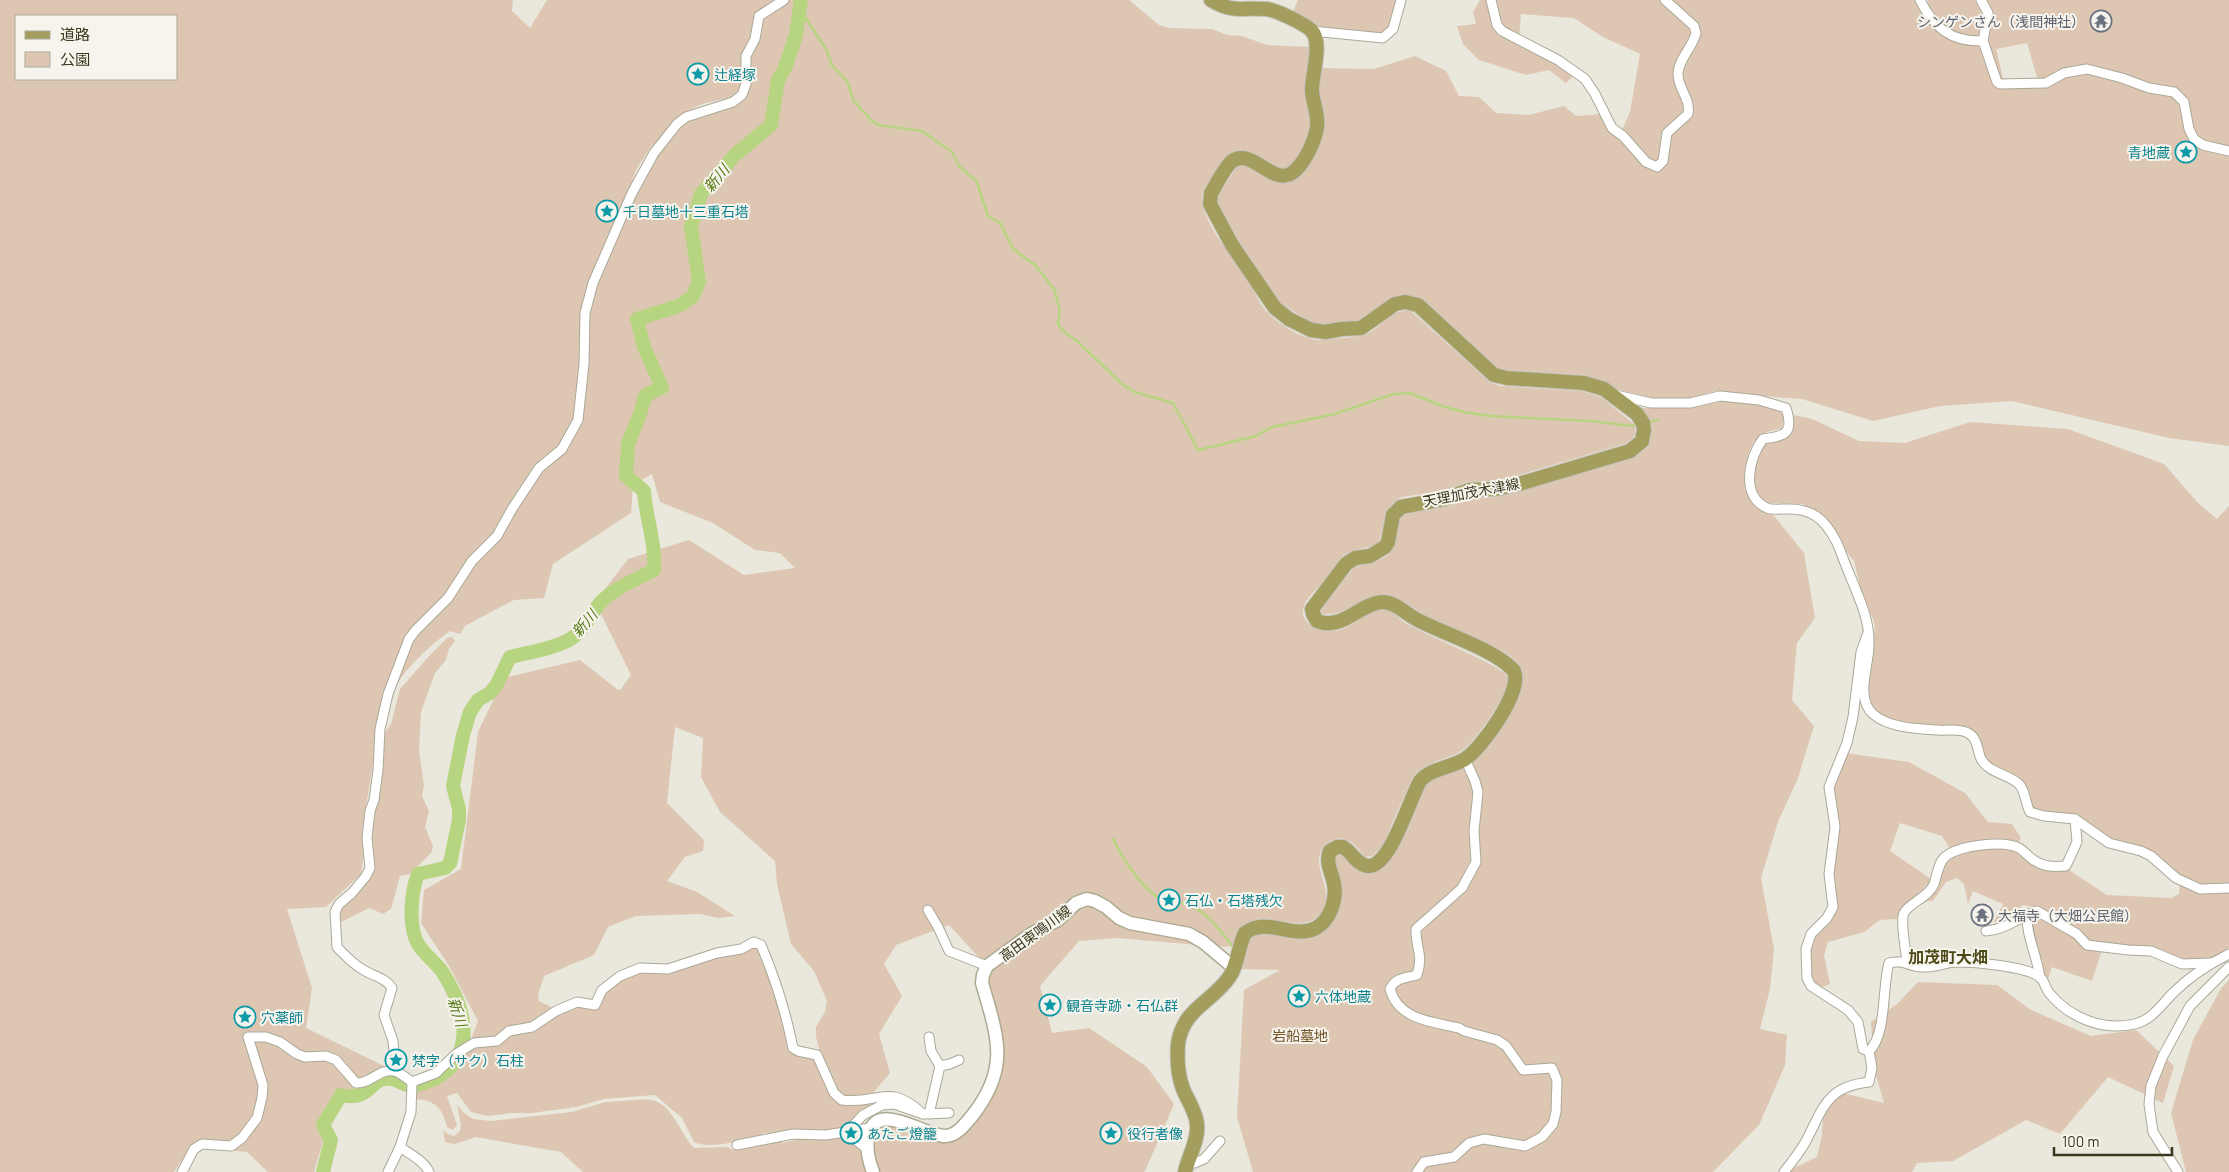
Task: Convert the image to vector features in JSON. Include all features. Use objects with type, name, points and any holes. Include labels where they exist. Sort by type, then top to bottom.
[{"type":"main road","points":[[1211,0],[1234,10],[1268,9],[1312,30]]},
{"type":"main road","name":"天理加茂木津線","points":[[1186,1166],[1198,1124],[1183,1088],[1178,1065],[1178,1045],[1182,1029],[1189,1016],[1225,984],[1234,968],[1245,933],[1252,929],[1268,926],[1303,932],[1321,924],[1330,911],[1334,899],[1334,882],[1327,862],[1330,851],[1337,847],[1343,847],[1361,864],[1369,866],[1379,863],[1390,848],[1420,781],[1429,773],[1465,759],[1498,720],[1510,698],[1516,680],[1512,669],[1486,652],[1431,627],[1389,603],[1377,603],[1333,623],[1317,621],[1312,614],[1312,609],[1346,564],[1355,558],[1370,556],[1385,547],[1388,542],[1393,515],[1401,507],[1444,499],[1469,490],[1496,489],[1518,484],[1637,447],[1644,434],[1642,420],[1612,394],[1584,383],[1503,378],[1494,375],[1428,312],[1418,305],[1400,303],[1391,306],[1361,328],[1342,328],[1325,332],[1311,330],[1275,308],[1232,245],[1212,209],[1210,198],[1211,193],[1230,163],[1239,158],[1246,158],[1279,175],[1292,173],[1312,144],[1317,128],[1317,116],[1312,90],[1316,47],[1312,30]]},
{"type":"main road","name":"高田東鳴川線","points":[[870,1128],[878,1121],[893,1119],[916,1128],[946,1136],[958,1132],[985,1099],[996,1073],[998,1057],[982,983],[987,966],[1031,934],[1058,920],[1076,904],[1087,900],[1094,901],[1130,923],[1189,934],[1203,942],[1234,968]]},
{"type":"main road","points":[[870,1128],[867,1149],[873,1172]]},
{"type":"street","points":[[396,1071],[393,1041],[384,1015],[392,988],[387,981],[359,968],[337,947],[335,912],[338,904],[352,893],[370,868],[368,828],[378,770],[380,729],[388,694],[414,631],[448,598],[472,561],[498,536],[512,509],[539,468],[562,448],[578,420],[584,364],[585,313],[593,283],[604,256],[644,169],[677,124],[686,117],[727,104],[742,94],[746,84],[746,56],[755,39],[759,16],[784,0]]},
{"type":"street","points":[[1312,30],[1383,38],[1393,29],[1401,0]]},
{"type":"street","points":[[1491,0],[1497,25],[1502,31],[1565,64],[1585,79],[1591,86],[1612,128],[1623,136],[1646,162],[1657,167],[1663,161],[1667,134],[1686,118],[1688,114],[1689,104],[1678,80],[1678,70],[1696,33],[1693,25],[1666,0]]},
{"type":"street","points":[[1920,0],[1931,20],[1949,35],[1964,40],[1983,41]]},
{"type":"street","points":[[1981,0],[1988,13],[1983,41],[1997,82],[2000,84],[2046,83],[2064,73],[2087,69],[2122,78],[2149,88],[2174,92],[2184,102],[2189,129],[2194,139],[2202,145],[2229,151]]},
{"type":"street","points":[[1612,394],[1651,403],[1690,403],[1720,396],[1758,400],[1786,408],[1790,421],[1788,430],[1780,437],[1763,439],[1755,450],[1750,474],[1750,488],[1757,501],[1768,509],[1801,508],[1815,514],[1832,534],[1845,560],[1869,628],[1864,699],[1872,714],[1898,726],[1962,730],[1975,739],[1982,760],[1988,767],[2018,784],[2030,812],[2044,816],[2075,819],[2109,843],[2141,851],[2150,856],[2176,878],[2200,889],[2229,888]]},
{"type":"street","points":[[1869,628],[1861,652],[1853,717],[1847,743],[1828,787],[1835,827],[1829,874],[1833,907],[1827,918],[1811,934],[1806,949],[1807,978],[1811,986],[1853,1016],[1858,1022],[1863,1049],[1869,1051]]},
{"type":"street","points":[[1417,1172],[1424,1162],[1454,1157],[1469,1143],[1484,1139],[1524,1146],[1542,1137],[1553,1124],[1556,1112],[1558,1080],[1552,1068],[1523,1070],[1506,1046],[1497,1040],[1464,1031],[1460,1028],[1417,1020],[1394,1000],[1390,989],[1401,978],[1418,974],[1421,959],[1415,936],[1416,928],[1462,888],[1476,862],[1474,830],[1478,792],[1475,780],[1465,759]]},
{"type":"street","points":[[1907,962],[1906,944],[1902,930],[1904,913],[1934,885],[1935,876],[1945,857],[1963,848],[1979,845],[2006,845],[2019,847],[2038,863],[2049,867],[2066,866],[2077,842],[2075,819]]},
{"type":"street","points":[[928,910],[949,951],[987,966]]},
{"type":"street","points":[[1986,931],[1996,930],[2037,911],[2077,934],[2087,945],[2151,951],[2182,964],[2212,963]]},
{"type":"street","points":[[2027,914],[2027,930],[2038,961],[2040,978],[2050,994],[2087,1022],[2119,1026],[2138,1024],[2150,1016],[2184,984],[2212,963],[2229,954]]},
{"type":"street","points":[[412,1082],[436,1073],[474,1043],[497,1042],[509,1032],[532,1027],[556,1011],[577,1002],[595,1005],[602,990],[620,976],[640,968],[668,969],[717,952],[742,949],[754,942],[761,945],[768,962],[793,1048],[817,1055],[825,1076],[838,1096],[842,1100],[849,1101],[896,1096],[910,1102],[926,1114]]},
{"type":"street","points":[[1784,1172],[1806,1140],[1814,1120],[1835,1092],[1856,1084],[1870,1082],[1872,1068],[1869,1051],[1877,1041],[1889,963],[1907,962],[1921,967],[1956,962],[1990,964],[2019,970],[2040,978]]},
{"type":"street","points":[[2178,1172],[2153,1132],[2149,1104],[2151,1086],[2163,1056],[2190,1006],[2229,966]]},
{"type":"street","points":[[182,1172],[194,1149],[202,1144],[231,1146],[250,1130],[257,1118],[263,1085],[248,1037],[266,1037],[280,1042],[297,1054],[305,1057],[326,1056],[336,1060],[356,1083],[364,1083],[386,1072],[396,1071],[412,1082]]},
{"type":"street","points":[[926,1114],[940,1066],[931,1050],[930,1037]]},
{"type":"street","points":[[940,1066],[959,1060]]},
{"type":"street","points":[[388,1172],[400,1147],[411,1112],[412,1082]]},
{"type":"street","points":[[849,1130],[863,1115],[882,1105],[894,1104],[926,1114],[949,1113]]},
{"type":"street","points":[[738,1145],[792,1134],[826,1134],[870,1128]]},
{"type":"street","points":[[849,1130],[850,1135],[867,1149]]},
{"type":"street","points":[[1186,1166],[1204,1159],[1220,1142]]},
{"type":"street","points":[[400,1147],[415,1157],[429,1172]]},
{"type":"green space","points":[[0,0],[513,0],[512,11],[530,28],[547,0],[774,0],[760,10],[757,15],[743,81],[739,90],[731,97],[702,104],[689,110],[650,148],[636,170],[621,214],[591,277],[583,299],[583,348],[576,420],[557,452],[525,481],[512,500],[491,539],[434,607],[412,627],[379,726],[362,831],[364,853],[361,874],[326,907],[287,909],[312,988],[306,1028],[384,1066],[360,1096],[338,1091],[314,1172],[268,1172],[247,1152],[190,1147],[174,1172],[0,1172]]},
{"type":"green space","points":[[785,0],[1129,0],[1159,25],[1169,28],[1212,29],[1227,35],[1242,36],[1267,45],[1311,47],[1312,96],[1309,134],[1304,151],[1296,163],[1284,171],[1227,160],[1208,182],[1202,197],[1203,207],[1213,230],[1267,312],[1292,331],[1311,339],[1320,340],[1365,335],[1392,315],[1398,312],[1411,311],[1491,383],[1501,386],[1582,391],[1601,397],[1635,425],[1635,435],[1627,443],[1516,476],[1495,481],[1467,482],[1442,491],[1402,497],[1393,503],[1386,512],[1379,542],[1344,555],[1326,580],[1308,598],[1303,612],[1304,618],[1312,626],[1328,631],[1341,630],[1372,612],[1386,610],[1394,613],[1405,623],[1497,668],[1505,673],[1508,680],[1496,708],[1472,741],[1458,753],[1429,765],[1413,776],[1383,844],[1373,856],[1365,857],[1353,844],[1344,839],[1334,839],[1325,845],[1319,859],[1326,890],[1325,905],[1314,919],[1300,923],[1264,919],[1254,921],[1244,924],[1236,941],[1229,947],[1215,946],[1131,919],[1096,896],[1055,916],[984,963],[949,925],[896,945],[884,964],[902,996],[879,1034],[890,1073],[873,1093],[847,1097],[838,1093],[824,1068],[816,1037],[816,1027],[825,1012],[827,1001],[814,971],[791,944],[777,884],[775,861],[720,812],[701,777],[703,738],[675,727],[667,803],[704,840],[703,851],[685,857],[667,881],[697,892],[735,916],[718,918],[700,914],[636,916],[608,927],[594,955],[544,976],[538,995],[539,1001],[553,1008],[533,1023],[510,1028],[490,1039],[470,1042],[478,1021],[449,966],[421,923],[424,890],[461,869],[478,732],[504,678],[580,660],[618,690],[621,689],[631,675],[595,602],[628,559],[689,540],[744,575],[795,568],[780,553],[755,550],[713,523],[660,502],[652,474],[633,485],[631,513],[553,564],[544,598],[514,600],[465,626],[460,634],[450,631],[427,650],[398,683],[383,727],[392,685],[410,643],[459,583],[487,553],[540,472],[561,455],[572,438],[586,313],[635,184],[680,124],[728,104],[743,92],[748,57],[761,17]]},
{"type":"green space","points":[[1298,0],[1398,0],[1391,28],[1385,35],[1316,27],[1292,14]]},
{"type":"green space","points":[[1480,0],[1489,0],[1492,20],[1576,74],[1566,83],[1549,70],[1526,75],[1479,60],[1463,44],[1457,26],[1476,24],[1473,12]]},
{"type":"green space","points":[[1494,0],[1663,0],[1694,31],[1678,64],[1686,104],[1685,113],[1668,128],[1661,160],[1653,163],[1621,132],[1630,112],[1640,54],[1603,37],[1574,18],[1521,14],[1519,39],[1499,24]]},
{"type":"green space","points":[[1668,0],[1915,0],[1921,13],[1929,21],[1981,44],[1995,84],[2017,86],[2079,70],[2179,97],[2189,134],[2229,153],[2229,446],[2169,438],[2012,401],[1940,406],[1873,421],[1802,399],[1717,391],[1707,393],[1698,398],[1661,400],[1617,389],[1585,375],[1501,370],[1492,364],[1422,299],[1405,295],[1393,297],[1359,320],[1324,325],[1313,323],[1280,303],[1239,241],[1218,203],[1218,196],[1240,162],[1294,177],[1318,104],[1318,68],[1374,69],[1415,56],[1446,71],[1459,96],[1479,97],[1496,113],[1529,115],[1564,106],[1576,116],[1602,114],[1657,170],[1668,138],[1687,120],[1680,74],[1698,36]]},
{"type":"green space","points":[[1928,0],[2229,0],[2229,149],[2203,143],[2196,137],[2186,101],[2149,85],[2098,68],[2038,81],[2027,43],[1996,49],[2004,82],[2001,82],[1977,38],[1951,33],[1928,9]]},
{"type":"green space","name":"岩船墓地","points":[[1723,401],[1770,406],[1777,408],[1784,416],[1782,428],[1767,432],[1754,441],[1749,451],[1744,474],[1745,490],[1755,504],[1771,512],[1804,553],[1815,618],[1797,643],[1792,700],[1814,726],[1798,778],[1778,822],[1761,878],[1774,949],[1770,989],[1760,1029],[1787,1035],[1785,1065],[1759,1125],[1713,1172],[1253,1172],[1237,1117],[1244,990],[1280,970],[1238,969],[1251,938],[1258,935],[1273,934],[1304,939],[1311,938],[1326,929],[1336,916],[1342,899],[1336,856],[1341,854],[1353,867],[1362,872],[1374,872],[1384,866],[1394,855],[1410,826],[1426,785],[1436,778],[1470,764],[1488,747],[1515,705],[1521,691],[1523,678],[1521,668],[1517,662],[1504,652],[1440,623],[1391,596],[1369,598],[1331,614],[1322,614],[1320,611],[1353,569],[1383,558],[1391,552],[1394,548],[1399,522],[1405,513],[1446,506],[1471,498],[1497,497],[1632,458],[1640,454],[1651,436],[1650,422],[1642,408],[1682,408]]},
{"type":"green space","points":[[1794,415],[1812,419],[1859,441],[1905,443],[1970,422],[2068,429],[2164,464],[2197,502],[2217,519],[2229,506],[2229,885],[2206,885],[2178,875],[2143,848],[2109,838],[2071,815],[2036,810],[2031,807],[2017,778],[1986,760],[1971,730],[1964,726],[1926,727],[1893,720],[1878,714],[1866,697],[1875,627],[1861,591],[1854,561],[1846,551],[1838,535],[1819,513],[1803,504],[1770,503],[1760,498],[1753,487],[1758,453],[1765,443],[1784,438],[1791,432],[1794,427]]},
{"type":"green space","points":[[452,637],[455,641],[449,649],[446,660],[435,673],[421,712],[419,751],[424,785],[422,796],[429,811],[425,827],[433,846],[431,853],[410,874],[400,876],[391,909],[383,914],[369,908],[339,923],[337,911],[368,879],[382,737],[391,724],[400,689],[447,638]]},
{"type":"green space","points":[[1845,753],[1909,762],[1965,793],[1988,822],[2012,824],[2021,838],[2018,843],[2010,840],[1993,839],[1967,844],[1951,850],[1942,836],[1900,823],[1890,851],[1931,879],[1907,904],[1897,919],[1880,920],[1864,932],[1828,942],[1824,955],[1830,984],[1819,988],[1815,984],[1810,971],[1809,948],[1815,932],[1836,909],[1833,882],[1834,782]]},
{"type":"green space","points":[[1997,846],[2017,850],[2035,866],[2046,868],[2063,866],[2107,895],[2171,898],[2179,894],[2180,882],[2229,891],[2229,948],[2210,959],[2190,960],[2128,946],[2090,942],[2041,908],[2022,905],[2011,919],[2004,922],[1994,922],[2003,904],[1973,891],[1968,904],[1964,884],[1957,878],[1946,882],[1933,901],[1920,902],[1946,860],[1966,850]]},
{"type":"green space","points":[[1087,905],[1188,939],[1198,945],[1118,938],[1079,941],[1040,986],[1052,1033],[1089,1028],[1147,1067],[1174,1104],[1144,1172],[878,1172],[873,1148],[877,1131],[881,1125],[892,1124],[934,1139],[972,1125],[990,1102],[1002,1074],[1001,1039],[988,983],[991,970],[1079,908]]},
{"type":"green space","points":[[2034,912],[2102,950],[2092,981],[2052,967],[2046,985],[2028,917]]},
{"type":"green space","points":[[754,945],[766,963],[782,1011],[792,1051],[813,1058],[835,1099],[891,1101],[844,1128],[815,1132],[763,1133],[760,1136],[736,1142],[709,1145],[694,1142],[682,1118],[655,1095],[604,1099],[576,1107],[532,1113],[487,1116],[471,1112],[457,1093],[447,1096],[457,1125],[453,1130],[447,1127],[443,1115],[435,1105],[426,1100],[415,1099],[415,1084],[473,1046],[511,1034],[578,1004],[593,1009],[600,1006],[604,992],[635,971],[670,970]]},
{"type":"green space","points":[[2229,980],[2229,1172],[2186,1172],[2171,1113],[2193,1040],[2220,990]]},
{"type":"green space","points":[[1918,982],[1997,985],[2031,1010],[2091,1036],[2136,1030],[2174,1066],[2163,1103],[2108,1077],[2060,1134],[2026,1120],[1953,1161],[1917,1163],[1912,1172],[1790,1172],[1817,1157],[1822,1135],[1823,1112],[1838,1092],[1884,1103],[1875,1072],[1871,1022],[1897,1004]]},
{"type":"green space","points":[[645,1100],[658,1102],[664,1107],[676,1120],[694,1148],[728,1147],[733,1150],[738,1147],[783,1138],[782,1143],[808,1137],[843,1133],[860,1146],[866,1172],[583,1172],[561,1152],[476,1137],[455,1144],[445,1142],[443,1130],[454,1136],[460,1131],[461,1125],[457,1105],[473,1119],[491,1121],[572,1112],[605,1102]]},
{"type":"waterway","name":"新川","points":[[323,1172],[331,1140],[323,1125],[341,1095],[359,1095],[378,1081],[384,1079],[392,1079],[407,1085],[417,1085],[433,1079],[446,1071],[455,1061],[461,1050],[463,1023],[460,1008],[443,973],[418,944],[413,928],[412,909],[418,874],[445,868],[450,863],[459,820],[459,809],[453,786],[463,735],[470,712],[478,700],[490,693],[497,684],[510,657],[547,648],[574,637],[601,602],[619,588],[654,570],[654,550],[644,491],[626,476],[628,444],[645,396],[662,387],[644,347],[637,319],[679,306],[693,296],[699,282],[691,226],[701,194],[735,155],[771,125],[778,80],[785,68],[796,35],[801,0]]},
{"type":"waterway","points":[[800,9],[826,49],[832,65],[847,81],[854,101],[871,120],[878,125],[922,131],[952,152],[959,166],[977,182],[988,216],[1000,223],[1013,249],[1034,264],[1054,289],[1060,310],[1058,324],[1064,332],[1077,341],[1122,384],[1135,392],[1173,403],[1198,450],[1256,436],[1272,427],[1335,414],[1393,394],[1410,393],[1442,406],[1490,416],[1591,421],[1631,426],[1640,424]]},
{"type":"waterway","points":[[1647,422],[1658,420]]},
{"type":"waterway","points":[[1113,839],[1122,856],[1151,892],[1167,902],[1182,903],[1198,909],[1211,920],[1233,947]]},
{"type":"place","name":"シンゲンさん（浅間神社）","points":[[2101,21]]},
{"type":"place","name":"辻経塚","points":[[698,74]]},
{"type":"place","name":"青地蔵","points":[[2186,152]]},
{"type":"place","name":"千日墓地十三重石塔","points":[[607,211]]},
{"type":"place","name":"石仏・石塔残欠","points":[[1169,900]]},
{"type":"place","name":"大福寺（大畑公民館）","points":[[1982,915]]},
{"type":"place","name":"六体地蔵","points":[[1299,996]]},
{"type":"place","name":"観音寺跡・石仏群","points":[[1050,1005]]},
{"type":"place","name":"穴薬師","points":[[245,1017]]},
{"type":"place","name":"梵字（サク）石柱","points":[[396,1060]]},
{"type":"place","name":"あたご燈籠","points":[[851,1133]]},
{"type":"place","name":"役行者像","points":[[1111,1133]]},
{"type":"district","name":"加茂町大畑","points":[[1948,956]]}]
